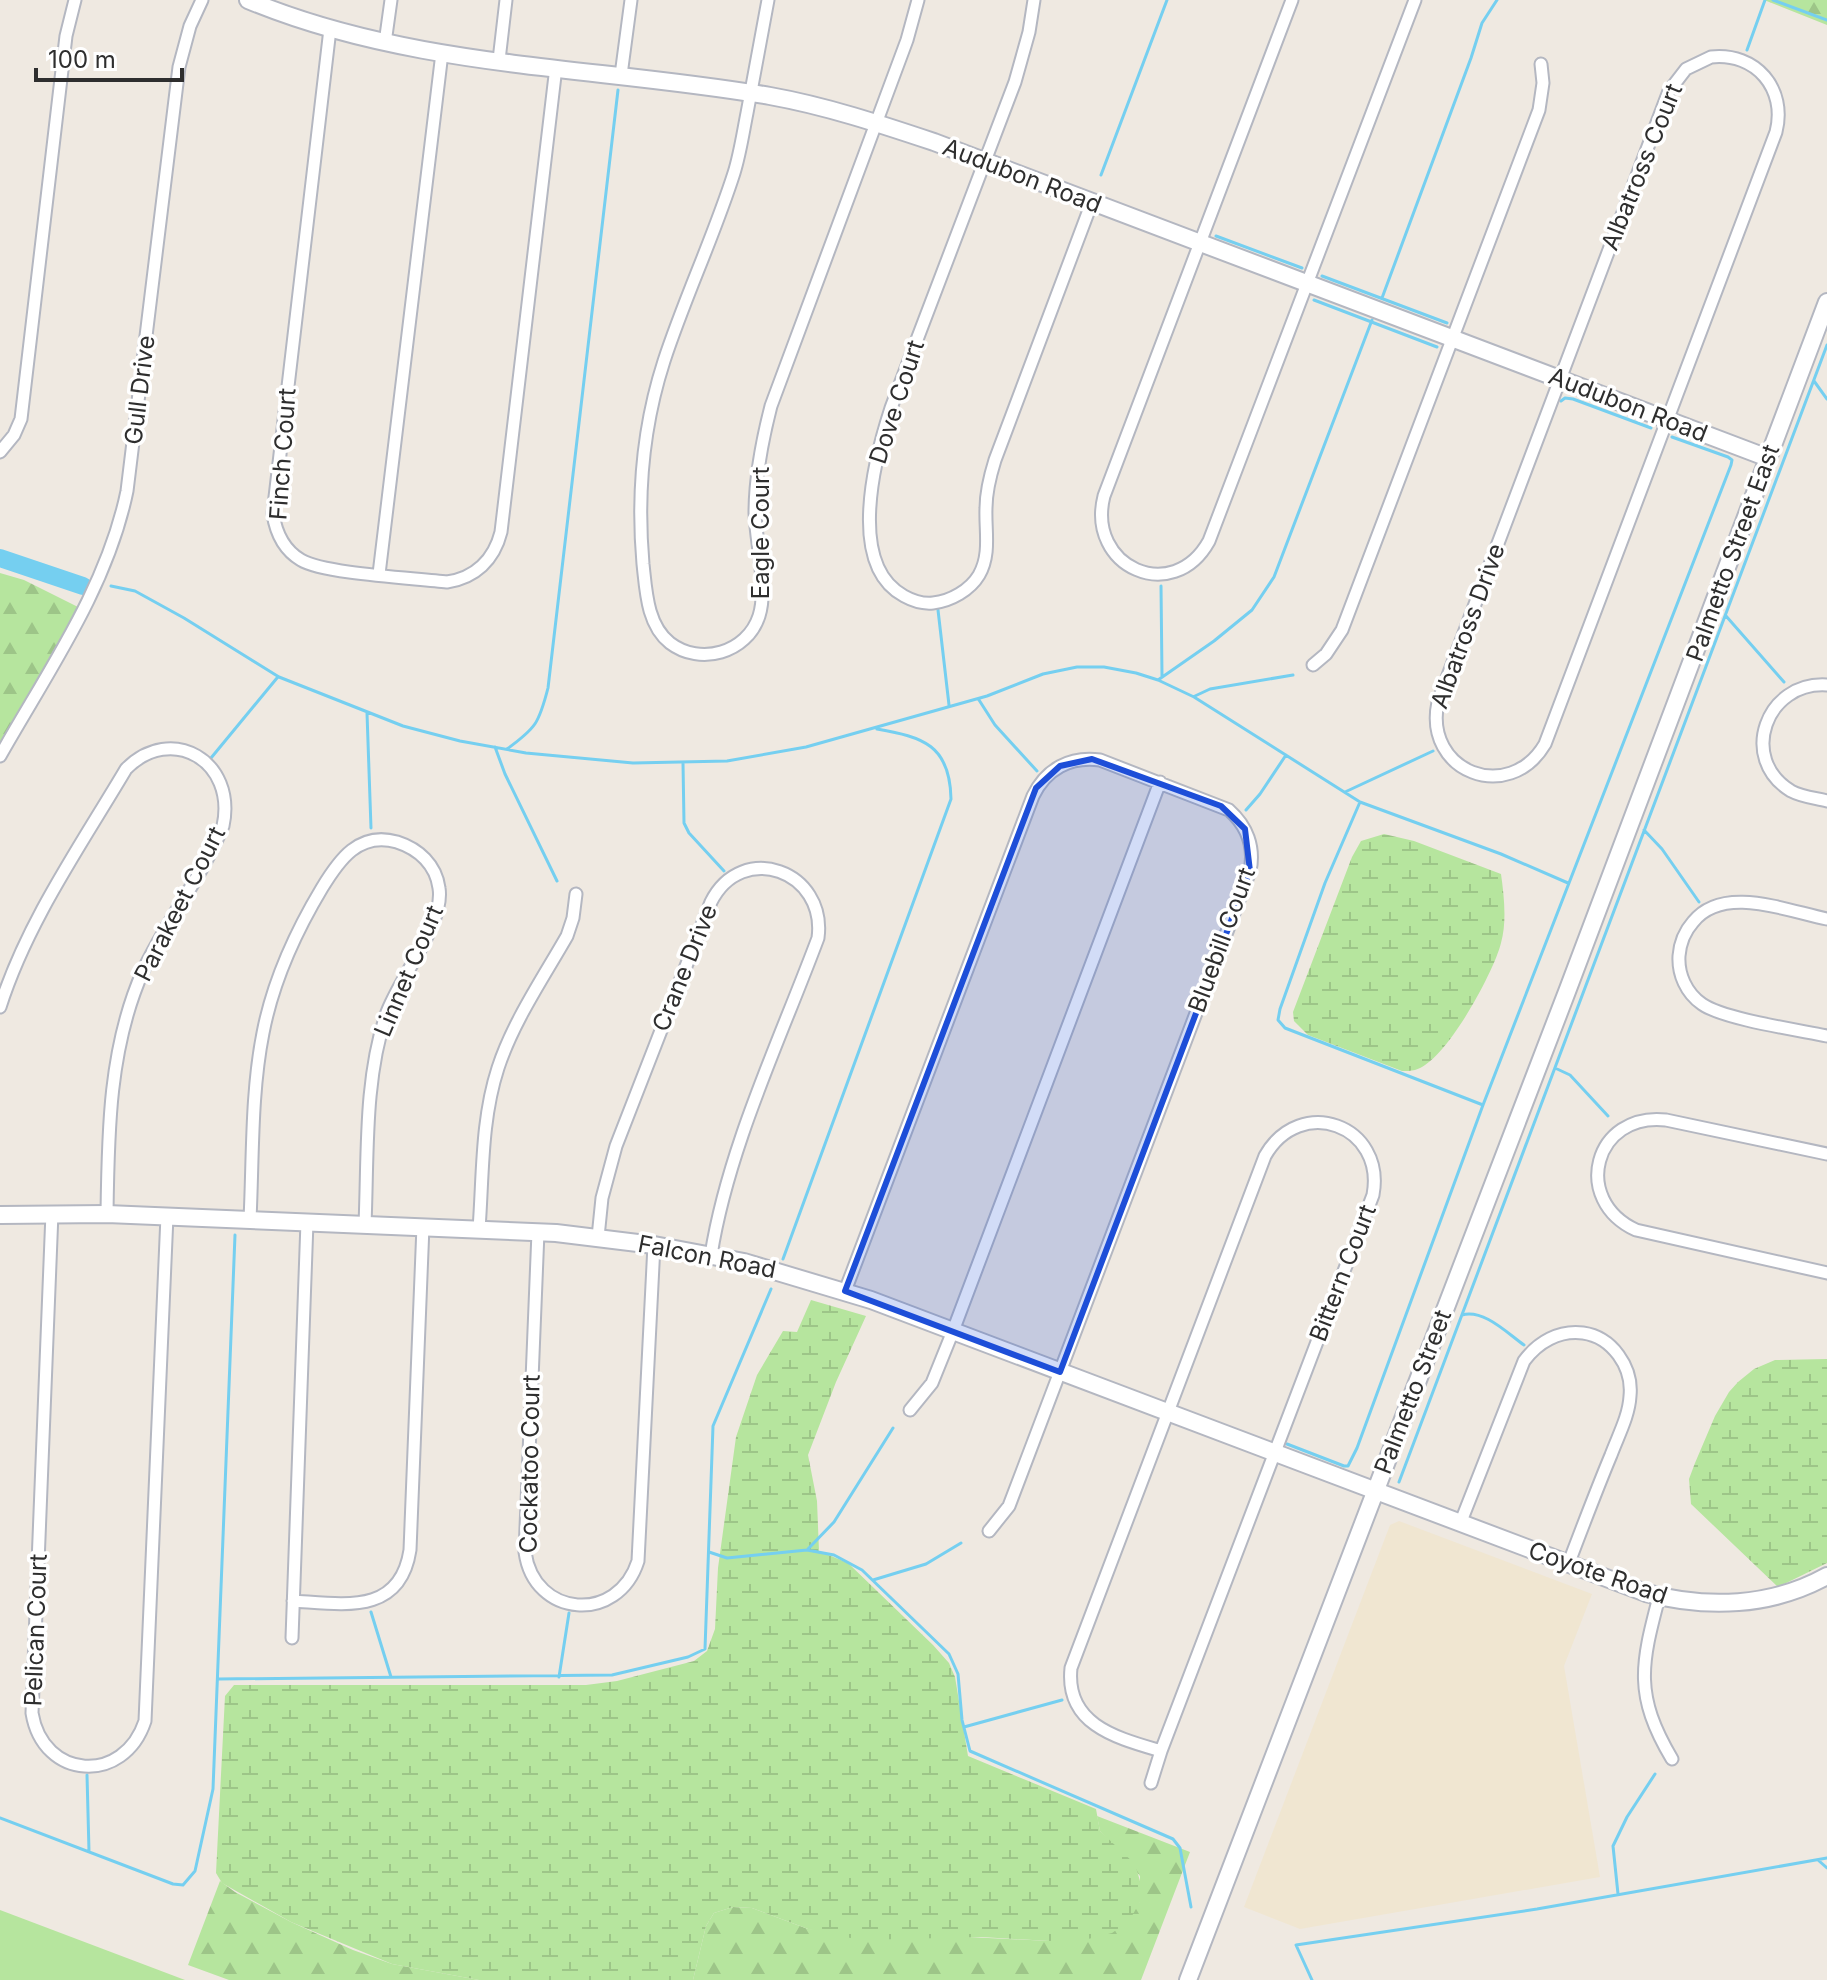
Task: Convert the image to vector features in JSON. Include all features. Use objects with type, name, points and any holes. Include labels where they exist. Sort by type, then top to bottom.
[{"type":"street","points":[[0,452],[14,435],[21,419],[66,36],[75,0]]},
{"type":"street","name":"Gull Drive","points":[[0,756],[100,579],[121,522],[179,67],[190,26],[202,0]]},
{"type":"street","points":[[385,43],[391,0]]},
{"type":"street","points":[[499,60],[506,0]]},
{"type":"street","points":[[621,75],[631,0]]},
{"type":"street","name":"Eagle Court","points":[[768,0],[734,173],[661,372],[651,412],[642,479],[641,541],[650,613],[663,637],[678,648],[695,654],[713,654],[736,645],[753,628],[760,614],[762,598],[756,496],[761,450],[771,406],[907,40],[918,0]]},
{"type":"street","name":"Dove Court","points":[[1034,0],[1023,57],[891,408],[871,488],[871,533],[878,568],[893,589],[909,599],[928,603],[952,598],[963,592],[980,573],[986,550],[986,501],[995,460],[1092,202]]},
{"type":"street","points":[[1292,0],[1102,505],[1101,521],[1108,544],[1124,563],[1139,571],[1158,574],[1176,571],[1192,562],[1205,549],[1415,0]]},
{"type":"street","name":"Audubon Road","points":[[257,2],[330,29],[385,43],[751,93],[876,123],[1768,458]]},
{"type":"street","name":"Finch Court","points":[[330,29],[273,514],[283,543],[305,562],[320,567],[455,581],[482,566],[493,554],[499,540],[556,67]]},
{"type":"street","points":[[379,574],[442,53]]},
{"type":"street","name":"Albatross Court","points":[[1560,380],[1673,83],[1686,69],[1702,60],[1720,56],[1738,59],[1755,67],[1773,87],[1779,105],[1779,124],[1667,420]]},
{"type":"street","points":[[1313,665],[1333,645],[1342,630],[1453,339],[1539,110],[1543,83],[1541,64]]},
{"type":"street","name":"Palmetto Street East","points":[[1638,804],[1827,302]]},
{"type":"street","name":"Albatross Drive","points":[[1560,380],[1438,702],[1435,718],[1440,740],[1453,760],[1474,773],[1492,776],[1511,774],[1527,765],[1545,744],[1667,420]]},
{"type":"street","points":[[1827,685],[1803,687],[1782,698],[1768,718],[1764,744],[1768,763],[1784,785],[1800,795],[1827,801]]},
{"type":"street","name":"Parakeet Court","points":[[0,1007],[38,922],[126,769],[144,756],[166,750],[188,753],[209,765],[224,788],[226,813],[223,826],[143,971],[124,1024],[115,1065],[107,1214]]},
{"type":"street","name":"Bluebill Court","points":[[845,1291],[1036,788],[1060,766],[1083,759],[1100,760],[1221,806],[1235,816],[1249,837],[1252,863],[1009,1506],[989,1531]]},
{"type":"street","points":[[910,1410],[932,1383],[953,1331],[1160,782]]},
{"type":"street","name":"Palmetto Street","points":[[1188,1980],[1638,804]]},
{"type":"street","name":"Linnet Court","points":[[250,1219],[258,1065],[263,1032],[282,966],[310,908],[343,856],[366,842],[387,840],[407,846],[424,857],[435,875],[440,895],[435,921],[392,999],[380,1036],[371,1087],[365,1224]]},
{"type":"street","name":"Crane Drive","points":[[598,1237],[602,1198],[616,1146],[711,902],[717,891],[737,874],[771,869],[789,875],[809,894],[817,911],[818,938],[738,1150],[725,1190],[711,1255]]},
{"type":"street","points":[[479,1229],[487,1113],[492,1089],[508,1043],[567,936],[576,894]]},
{"type":"street","points":[[1827,919],[1747,902],[1720,903],[1704,911],[1691,924],[1682,940],[1679,958],[1685,984],[1695,998],[1710,1009],[1827,1036]]},
{"type":"street","points":[[1827,1154],[1666,1120],[1648,1119],[1623,1128],[1610,1140],[1601,1155],[1598,1173],[1600,1191],[1608,1207],[1620,1221],[1636,1230],[1827,1273]]},
{"type":"street","name":"Bittern Court","points":[[1151,1783],[1375,1186],[1372,1160],[1363,1144],[1350,1132],[1334,1124],[1310,1123],[1294,1128],[1269,1149],[1167,1413],[1071,1676],[1077,1705],[1091,1722],[1109,1733],[1161,1751]]},
{"type":"street","name":"Pelican Court","points":[[52,1213],[32,1713],[40,1738],[51,1752],[66,1762],[92,1767],[125,1754],[137,1741],[145,1721],[167,1216]]},
{"type":"street","name":"Falcon Road","points":[[0,1215],[107,1214],[538,1232],[598,1237],[711,1255],[845,1291],[1375,1492]]},
{"type":"street","points":[[292,1638],[307,1222]]},
{"type":"street","points":[[293,1601],[353,1605],[370,1602],[392,1588],[406,1567],[423,1226]]},
{"type":"street","name":"Cockatoo Court","points":[[538,1232],[525,1552],[537,1584],[557,1600],[574,1605],[599,1603],[614,1596],[627,1584],[638,1561],[654,1245]]},
{"type":"street","points":[[1460,1524],[1524,1361],[1541,1343],[1556,1336],[1573,1333],[1589,1335],[1607,1343],[1620,1357],[1628,1375],[1631,1394],[1568,1565]]},
{"type":"street","name":"Coyote Road","points":[[1375,1492],[1659,1597],[1700,1603],[1736,1603],[1790,1592],[1827,1576]]},
{"type":"street","points":[[1659,1597],[1646,1647],[1644,1682],[1650,1716],[1672,1759]]},
{"type":"highlighted area","points":[[1092,759],[1221,806],[1245,829],[1250,871],[1060,1372],[845,1291],[1036,788],[1060,766]]},
{"type":"shaded area","points":[[1399,1521],[1592,1594],[1564,1666],[1600,1877],[1300,1929],[1244,1907],[1390,1525]]},
{"type":"green space","points":[[1764,0],[1827,0],[1827,25]]},
{"type":"green space","points":[[0,573],[24,580],[78,607],[0,745]]},
{"type":"green space","points":[[1384,834],[1414,841],[1501,874],[1502,882],[1503,935],[1489,974],[1454,1034],[1427,1064],[1412,1071],[1402,1071],[1308,1035],[1294,1021],[1293,1012],[1352,857],[1361,841]]},
{"type":"green space","points":[[811,1300],[866,1316],[808,1455],[817,1501],[819,1551],[848,1563],[949,1663],[955,1677],[968,1756],[1096,1809],[1100,1831],[1135,1864],[1142,1888],[1140,1902],[1129,1921],[1112,1933],[1088,1939],[1049,1941],[981,1937],[860,1940],[808,1929],[752,1908],[733,1907],[714,1913],[706,1926],[693,1980],[479,1980],[392,1964],[291,1922],[222,1883],[216,1873],[225,1696],[234,1685],[586,1685],[617,1681],[694,1661],[707,1651],[715,1629],[718,1568],[736,1437],[757,1375],[783,1331],[797,1332]]},
{"type":"green space","points":[[1827,1359],[1827,1563],[1778,1587],[1691,1504],[1689,1479],[1715,1416],[1738,1382],[1754,1369],[1775,1360]]},
{"type":"green space","points":[[1097,1816],[1190,1852],[1141,1980],[693,1980],[706,1926],[714,1913],[733,1907],[752,1908],[808,1929],[1049,1941],[1140,1902],[1140,1876],[1100,1831]]},
{"type":"green space","points":[[220,1881],[291,1922],[353,1950],[392,1964],[479,1980],[229,1980],[188,1965]]},
{"type":"green space","points":[[0,1910],[185,1980],[0,1980]]},
{"type":"waterway","points":[[1101,175],[1167,0]]},
{"type":"waterway","points":[[1382,298],[1482,23],[1497,0]]},
{"type":"waterway","points":[[1747,50],[1765,0]]},
{"type":"waterway","points":[[1773,0],[1827,20]]},
{"type":"waterway","points":[[507,749],[535,724],[548,688],[618,90]]},
{"type":"waterway","points":[[1216,236],[1302,268]]},
{"type":"waterway","points":[[1322,276],[1447,323]]},
{"type":"waterway","points":[[1314,300],[1437,347]]},
{"type":"waterway","points":[[1158,680],[1252,610],[1274,577],[1372,320]]},
{"type":"waterway","points":[[1399,1482],[1827,345]]},
{"type":"waterway","points":[[1814,381],[1827,399]]},
{"type":"waterway","points":[[1561,401],[1573,399],[1651,428]]},
{"type":"waterway","points":[[1287,1444],[1344,1466],[1348,1466],[1357,1448],[1483,1105],[1731,465],[1732,460],[1728,457],[1672,437]]},
{"type":"waterway","points":[[0,558],[83,586]]},
{"type":"waterway","points":[[111,586],[135,591],[279,677],[403,726],[460,741],[526,753],[633,763],[727,761],[806,747],[987,696],[1043,674],[1077,667],[1104,667],[1136,673],[1194,697],[1360,802],[1501,854],[1568,883]]},
{"type":"waterway","points":[[1161,586],[1162,676]]},
{"type":"waterway","points":[[938,610],[949,705]]},
{"type":"waterway","points":[[1726,616],[1784,682]]},
{"type":"waterway","points":[[1195,696],[1210,689],[1293,675]]},
{"type":"waterway","points":[[211,758],[277,678]]},
{"type":"waterway","points":[[979,700],[995,725],[1037,771]]},
{"type":"waterway","points":[[367,713],[371,828]]},
{"type":"waterway","points":[[783,1259],[951,799],[945,766],[931,747],[920,740],[877,729]]},
{"type":"waterway","points":[[495,747],[557,881]]},
{"type":"waterway","points":[[1345,792],[1433,751]]},
{"type":"waterway","points":[[1246,810],[1286,755]]},
{"type":"waterway","points":[[683,763],[684,823],[689,833],[724,871]]},
{"type":"waterway","points":[[1360,802],[1325,883],[1278,1020],[1285,1028],[1483,1105]]},
{"type":"waterway","points":[[1644,830],[1662,849],[1699,902]]},
{"type":"waterway","points":[[1555,1068],[1570,1075],[1608,1116]]},
{"type":"waterway","points":[[0,1818],[173,1884],[183,1885],[195,1871],[213,1789],[235,1235]]},
{"type":"waterway","points":[[219,1679],[612,1675],[688,1657],[705,1649],[713,1426],[771,1289]]},
{"type":"waterway","points":[[1462,1315],[1479,1315],[1524,1345]]},
{"type":"waterway","points":[[808,1549],[834,1522],[893,1428]]},
{"type":"waterway","points":[[873,1580],[926,1564],[961,1543]]},
{"type":"waterway","points":[[709,1552],[727,1558],[807,1550],[834,1555],[862,1570],[949,1654],[958,1674],[962,1720],[970,1751],[1173,1839],[1180,1848],[1191,1907]]},
{"type":"waterway","points":[[371,1612],[391,1677]]},
{"type":"waterway","points":[[559,1677],[569,1613]]},
{"type":"waterway","points":[[964,1727],[1062,1700]]},
{"type":"waterway","points":[[1618,1894],[1613,1846],[1627,1817],[1655,1774]]},
{"type":"waterway","points":[[87,1775],[89,1851]]},
{"type":"waterway","points":[[1312,1980],[1296,1945],[1537,1909],[1827,1858]]},
{"type":"waterway","points":[[1818,1860],[1827,1868]]}]
